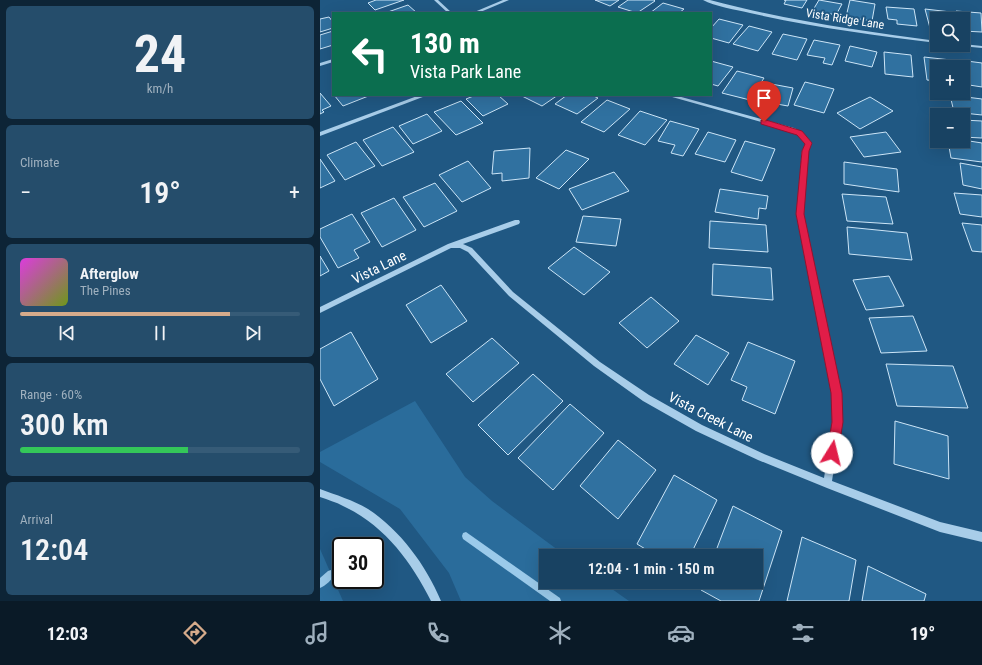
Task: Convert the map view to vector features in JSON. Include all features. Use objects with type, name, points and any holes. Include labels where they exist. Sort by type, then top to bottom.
[{"type":"street","points":[[436,0],[449,12]]},
{"type":"street","points":[[477,12],[507,0]]},
{"type":"street","name":"Vista Ridge Lane","points":[[705,0],[808,24],[849,31],[930,41]]},
{"type":"street","points":[[970,46],[982,47]]},
{"type":"street","points":[[320,65],[332,60]]},
{"type":"street","points":[[320,134],[422,96]]},
{"type":"street","points":[[672,96],[792,130],[800,133],[809,143],[805,151],[800,214],[836,393],[838,422],[827,484]]},
{"type":"street","name":"Vista Lane","points":[[320,310],[450,246],[517,222]]},
{"type":"street","name":"Vista Creek Lane","points":[[450,246],[461,246],[470,250],[511,294],[597,364],[646,398],[699,428],[760,457],[827,484],[940,527],[982,537]]},
{"type":"street","points":[[320,493],[350,504],[375,521],[394,537],[415,565],[436,601]]},
{"type":"shaded area","points":[[415,401],[465,477],[492,501],[557,549],[539,549],[539,589],[612,589],[629,601],[461,601],[449,573],[400,509],[320,462],[320,452]]},
{"type":"shaded area","points":[[320,549],[332,576],[332,589],[338,589],[343,601],[320,601]]},
{"type":"building","points":[[376,0],[404,0],[375,10],[368,3]]},
{"type":"building","points":[[595,0],[619,0],[610,6]]},
{"type":"building","points":[[628,0],[655,1],[638,12],[618,7]]},
{"type":"building","points":[[786,0],[807,0],[802,8],[784,4]]},
{"type":"building","points":[[819,0],[842,4],[836,15],[813,10]]},
{"type":"building","points":[[850,0],[875,4],[872,21],[846,17]]},
{"type":"building","points":[[663,3],[684,9],[680,12],[651,12]]},
{"type":"building","points":[[408,5],[416,12],[388,12]]},
{"type":"building","points":[[886,7],[914,9],[917,26],[897,24],[897,20],[888,19]]},
{"type":"building","points":[[925,9],[951,12],[930,12],[930,28]]},
{"type":"building","points":[[970,12],[981,13],[982,32],[970,31]]},
{"type":"building","points":[[329,17],[332,21],[332,28],[320,32],[320,19]]},
{"type":"building","points":[[719,19],[743,25],[729,43],[712,38],[712,27]]},
{"type":"building","points":[[749,26],[772,32],[758,51],[733,44]]},
{"type":"building","points":[[332,31],[332,45],[320,49],[320,35]]},
{"type":"building","points":[[783,34],[807,39],[797,60],[772,54]]},
{"type":"building","points":[[814,40],[840,45],[832,65],[823,63],[825,58],[807,55]]},
{"type":"building","points":[[850,46],[877,52],[872,67],[845,61]]},
{"type":"building","points":[[884,52],[911,55],[913,77],[885,74]]},
{"type":"building","points":[[924,57],[951,60],[930,60],[930,80],[927,80]]},
{"type":"building","points":[[712,61],[733,67],[718,86],[712,84]]},
{"type":"building","points":[[970,61],[982,63],[982,87],[970,85]]},
{"type":"building","points":[[737,71],[764,78],[750,100],[722,93]]},
{"type":"building","points":[[805,82],[834,89],[824,113],[794,105]]},
{"type":"building","points":[[766,83],[793,88],[788,106],[760,101]]},
{"type":"building","points":[[320,93],[331,106],[322,110],[324,112],[320,114]]},
{"type":"building","points":[[335,96],[368,96],[343,106]]},
{"type":"building","points":[[474,96],[499,96],[508,104],[483,116],[466,99]]},
{"type":"building","points":[[522,96],[557,96],[542,106]]},
{"type":"building","points":[[566,96],[593,96],[598,98],[577,114],[555,104]]},
{"type":"building","points":[[870,97],[893,111],[860,129],[837,113]]},
{"type":"building","points":[[970,98],[982,99],[982,115],[970,114],[970,108],[953,108],[951,100],[970,100]]},
{"type":"building","points":[[607,100],[630,109],[604,132],[581,122]]},
{"type":"building","points":[[461,101],[483,123],[456,135],[434,112]]},
{"type":"building","points":[[640,111],[667,120],[645,145],[618,135]]},
{"type":"building","points":[[427,114],[442,131],[413,144],[399,126]]},
{"type":"building","points":[[970,120],[982,121],[982,138],[970,137]]},
{"type":"building","points":[[670,121],[699,129],[683,156],[671,153],[675,145],[658,141]]},
{"type":"building","points":[[393,127],[414,152],[382,166],[363,140]]},
{"type":"building","points":[[708,132],[736,140],[725,162],[695,154]]},
{"type":"building","points":[[886,132],[901,152],[864,157],[850,137]]},
{"type":"building","points":[[745,141],[775,149],[762,181],[731,172]]},
{"type":"building","points":[[970,141],[982,143],[982,162],[951,158],[949,148],[970,148]]},
{"type":"building","points":[[356,142],[375,166],[345,180],[327,155]]},
{"type":"building","points":[[530,148],[529,178],[502,181],[502,173],[492,174],[494,151]]},
{"type":"building","points":[[566,150],[589,159],[559,189],[536,178]]},
{"type":"building","points":[[320,159],[335,181],[320,188]]},
{"type":"building","points":[[468,161],[491,188],[462,202],[439,175]]},
{"type":"building","points":[[844,162],[897,169],[899,192],[844,184]]},
{"type":"building","points":[[960,163],[982,167],[982,189],[963,185]]},
{"type":"building","points":[[614,172],[629,191],[582,210],[569,189]]},
{"type":"building","points":[[435,183],[457,211],[424,227],[403,197]]},
{"type":"building","points":[[720,189],[768,196],[766,209],[759,208],[758,219],[715,212]]},
{"type":"building","points":[[954,193],[982,195],[982,217],[960,214]]},
{"type":"building","points":[[842,194],[886,197],[893,224],[847,221]]},
{"type":"building","points":[[394,198],[416,230],[382,247],[361,213]]},
{"type":"building","points":[[352,214],[370,242],[354,250],[359,258],[338,268],[320,237],[320,229]]},
{"type":"building","points":[[583,216],[621,219],[616,246],[576,242]]},
{"type":"building","points":[[710,221],[766,225],[768,252],[709,248]]},
{"type":"building","points":[[962,223],[982,225],[982,252],[972,251]]},
{"type":"building","points":[[847,227],[907,233],[912,260],[849,254]]},
{"type":"building","points":[[574,247],[610,272],[584,295],[548,268]]},
{"type":"building","points":[[320,256],[329,271],[320,276]]},
{"type":"building","points":[[713,264],[771,268],[773,300],[712,295]]},
{"type":"building","points":[[889,276],[904,306],[866,310],[853,280]]},
{"type":"building","points":[[441,285],[467,321],[431,343],[406,305]]},
{"type":"building","points":[[651,297],[679,321],[647,348],[619,323]]},
{"type":"building","points":[[913,316],[927,351],[881,353],[869,318]]},
{"type":"building","points":[[351,332],[378,379],[334,406],[320,379],[320,349]]},
{"type":"building","points":[[696,335],[729,353],[708,385],[674,364]]},
{"type":"building","points":[[492,338],[519,363],[473,402],[446,374]]},
{"type":"building","points":[[748,342],[795,361],[775,414],[742,400],[747,387],[731,380]]},
{"type":"building","points":[[886,364],[953,366],[968,408],[897,406]]},
{"type":"building","points":[[533,374],[563,401],[508,455],[478,425]]},
{"type":"building","points":[[570,404],[604,433],[553,490],[518,458]]},
{"type":"building","points":[[895,421],[948,436],[949,479],[894,464]]},
{"type":"building","points":[[618,440],[656,470],[618,519],[580,486]]},
{"type":"building","points":[[674,475],[717,500],[693,549],[645,549],[637,544]]},
{"type":"building","points":[[733,506],[782,531],[763,589],[763,549],[717,549]]},
{"type":"building","points":[[802,537],[856,560],[849,601],[787,601]]},
{"type":"building","points":[[868,566],[926,594],[924,601],[862,601]]},
{"type":"building","points":[[763,589],[759,601],[721,601],[701,590]]},
{"type":"waterway","points":[[466,536],[557,601]]},
{"type":"waterway","points":[[320,584],[331,574]]},
{"type":"route","points":[[764,122],[800,133],[809,143],[805,151],[800,214],[814,289],[832,366],[836,393],[838,422],[832,453]]}]
